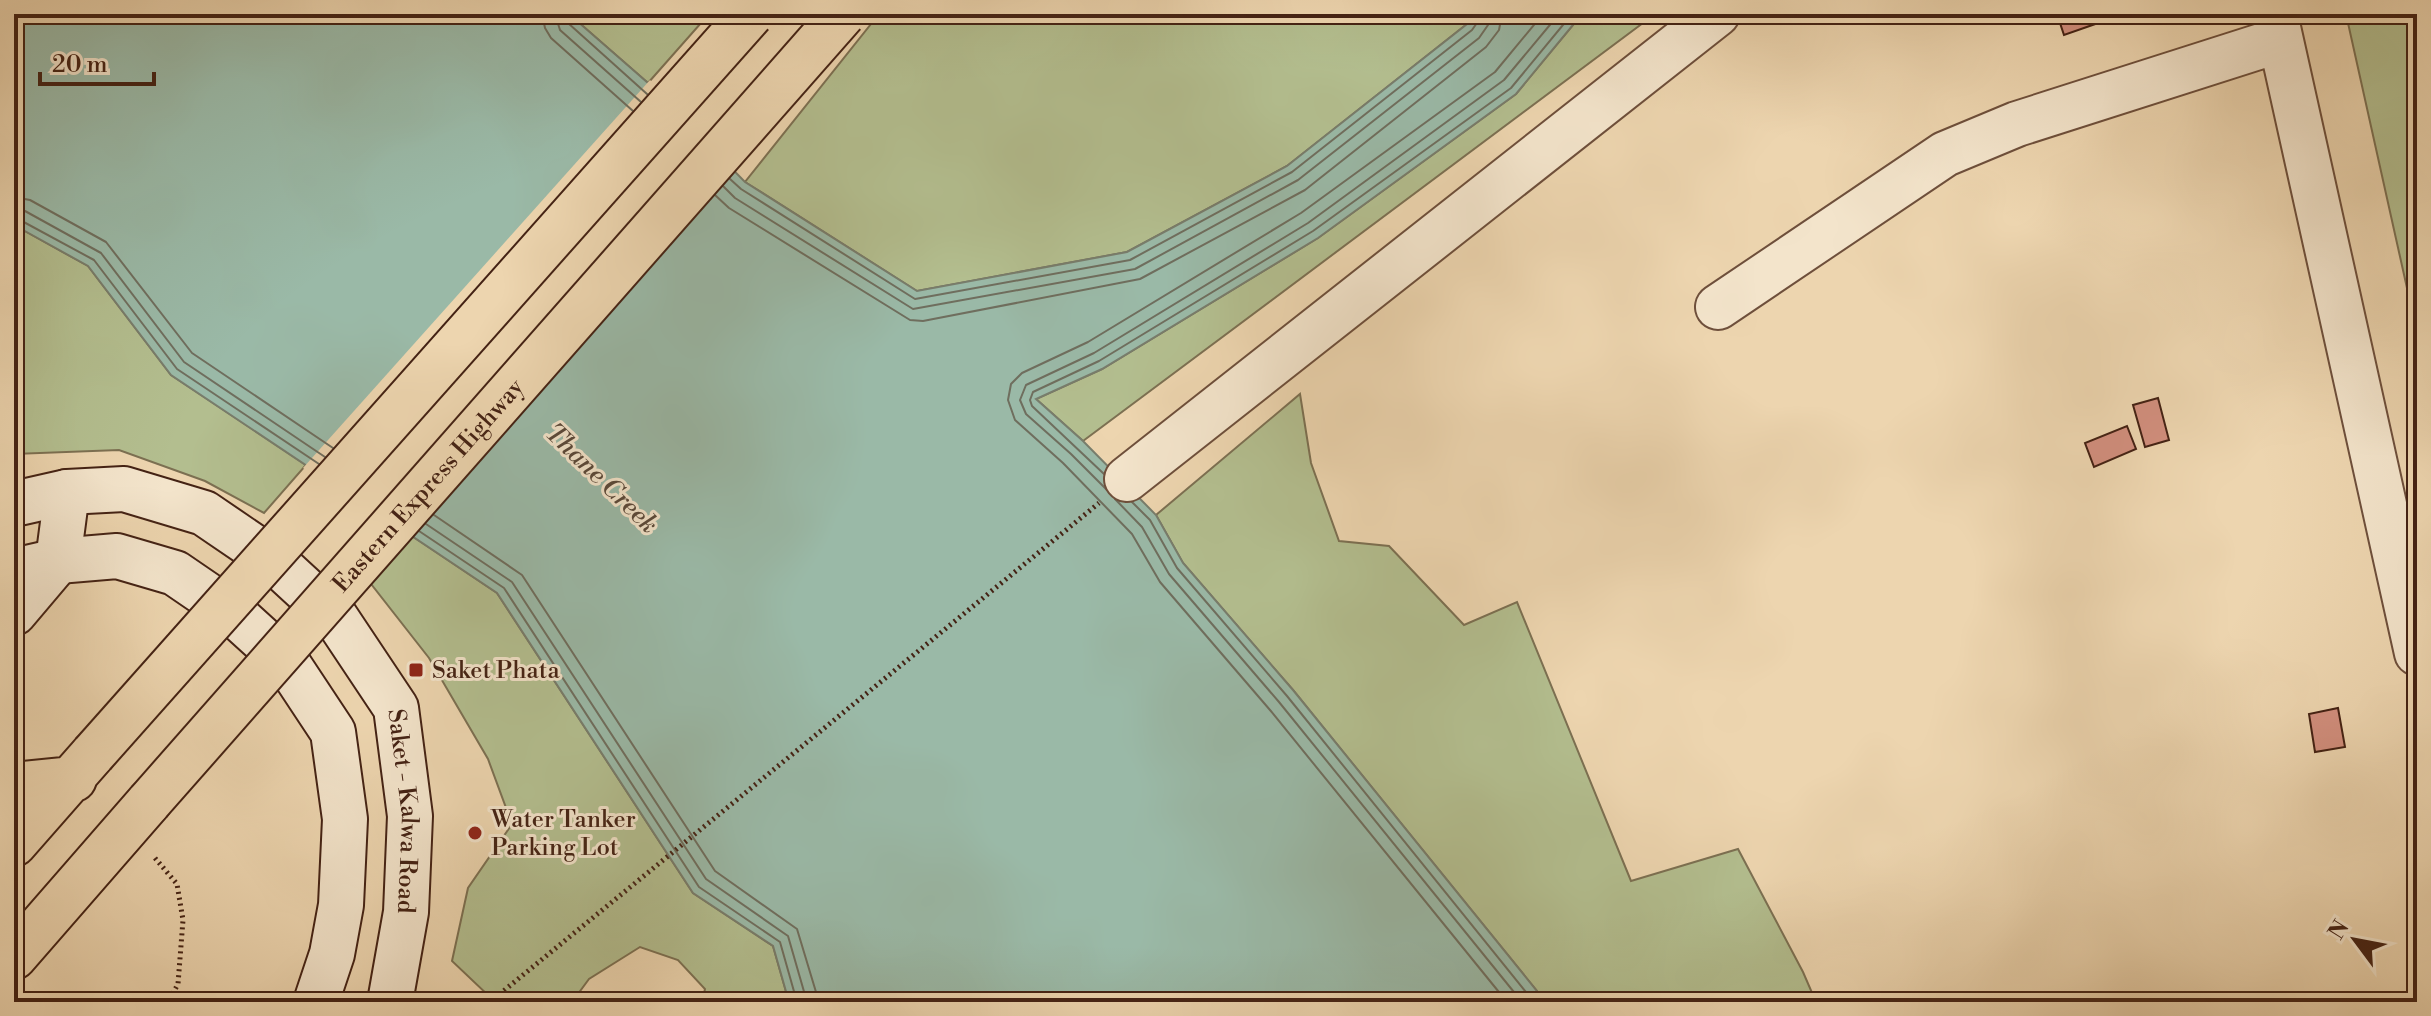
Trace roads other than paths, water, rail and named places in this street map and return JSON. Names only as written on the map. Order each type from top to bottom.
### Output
[{"type":"highway","points":[[14,844],[751,14]]},
{"type":"highway","name":"Eastern Express Highway","points":[[14,957],[843,14]]},
{"type":"highway","points":[[14,785],[83,766]]},
{"type":"street","points":[[1127,479],[1717,14]]},
{"type":"street","points":[[1718,307],[1945,154],[2278,27],[2417,653]]},
{"type":"street","name":"Saket - Kalwa Road","points":[[14,504],[67,492],[124,489],[204,513],[273,560],[336,618],[396,708],[410,816],[406,912],[390,1002]]},
{"type":"street","points":[[14,613],[58,561],[67,492]]},
{"type":"street","points":[[14,571],[58,561],[117,556],[175,573],[232,612],[286,661],[333,732],[345,819],[341,905],[332,954],[316,1002]]},
{"type":"water","name":"Thane Creek","points":[[14,14],[569,14],[648,83],[745,182],[917,291],[1127,252],[1287,166],[1467,24],[1474,14],[1582,14],[1516,94],[1318,238],[1102,369],[1036,399],[1083,441],[1156,515],[1183,563],[1293,690],[1543,1002],[789,1002],[773,946],[693,893],[497,593],[171,375],[88,266],[14,225]]},
{"type":"place","name":"Saket Phata","points":[[416,670]]},
{"type":"place","name":"Water Tanker Parking Lot","points":[[475,833]]}]
